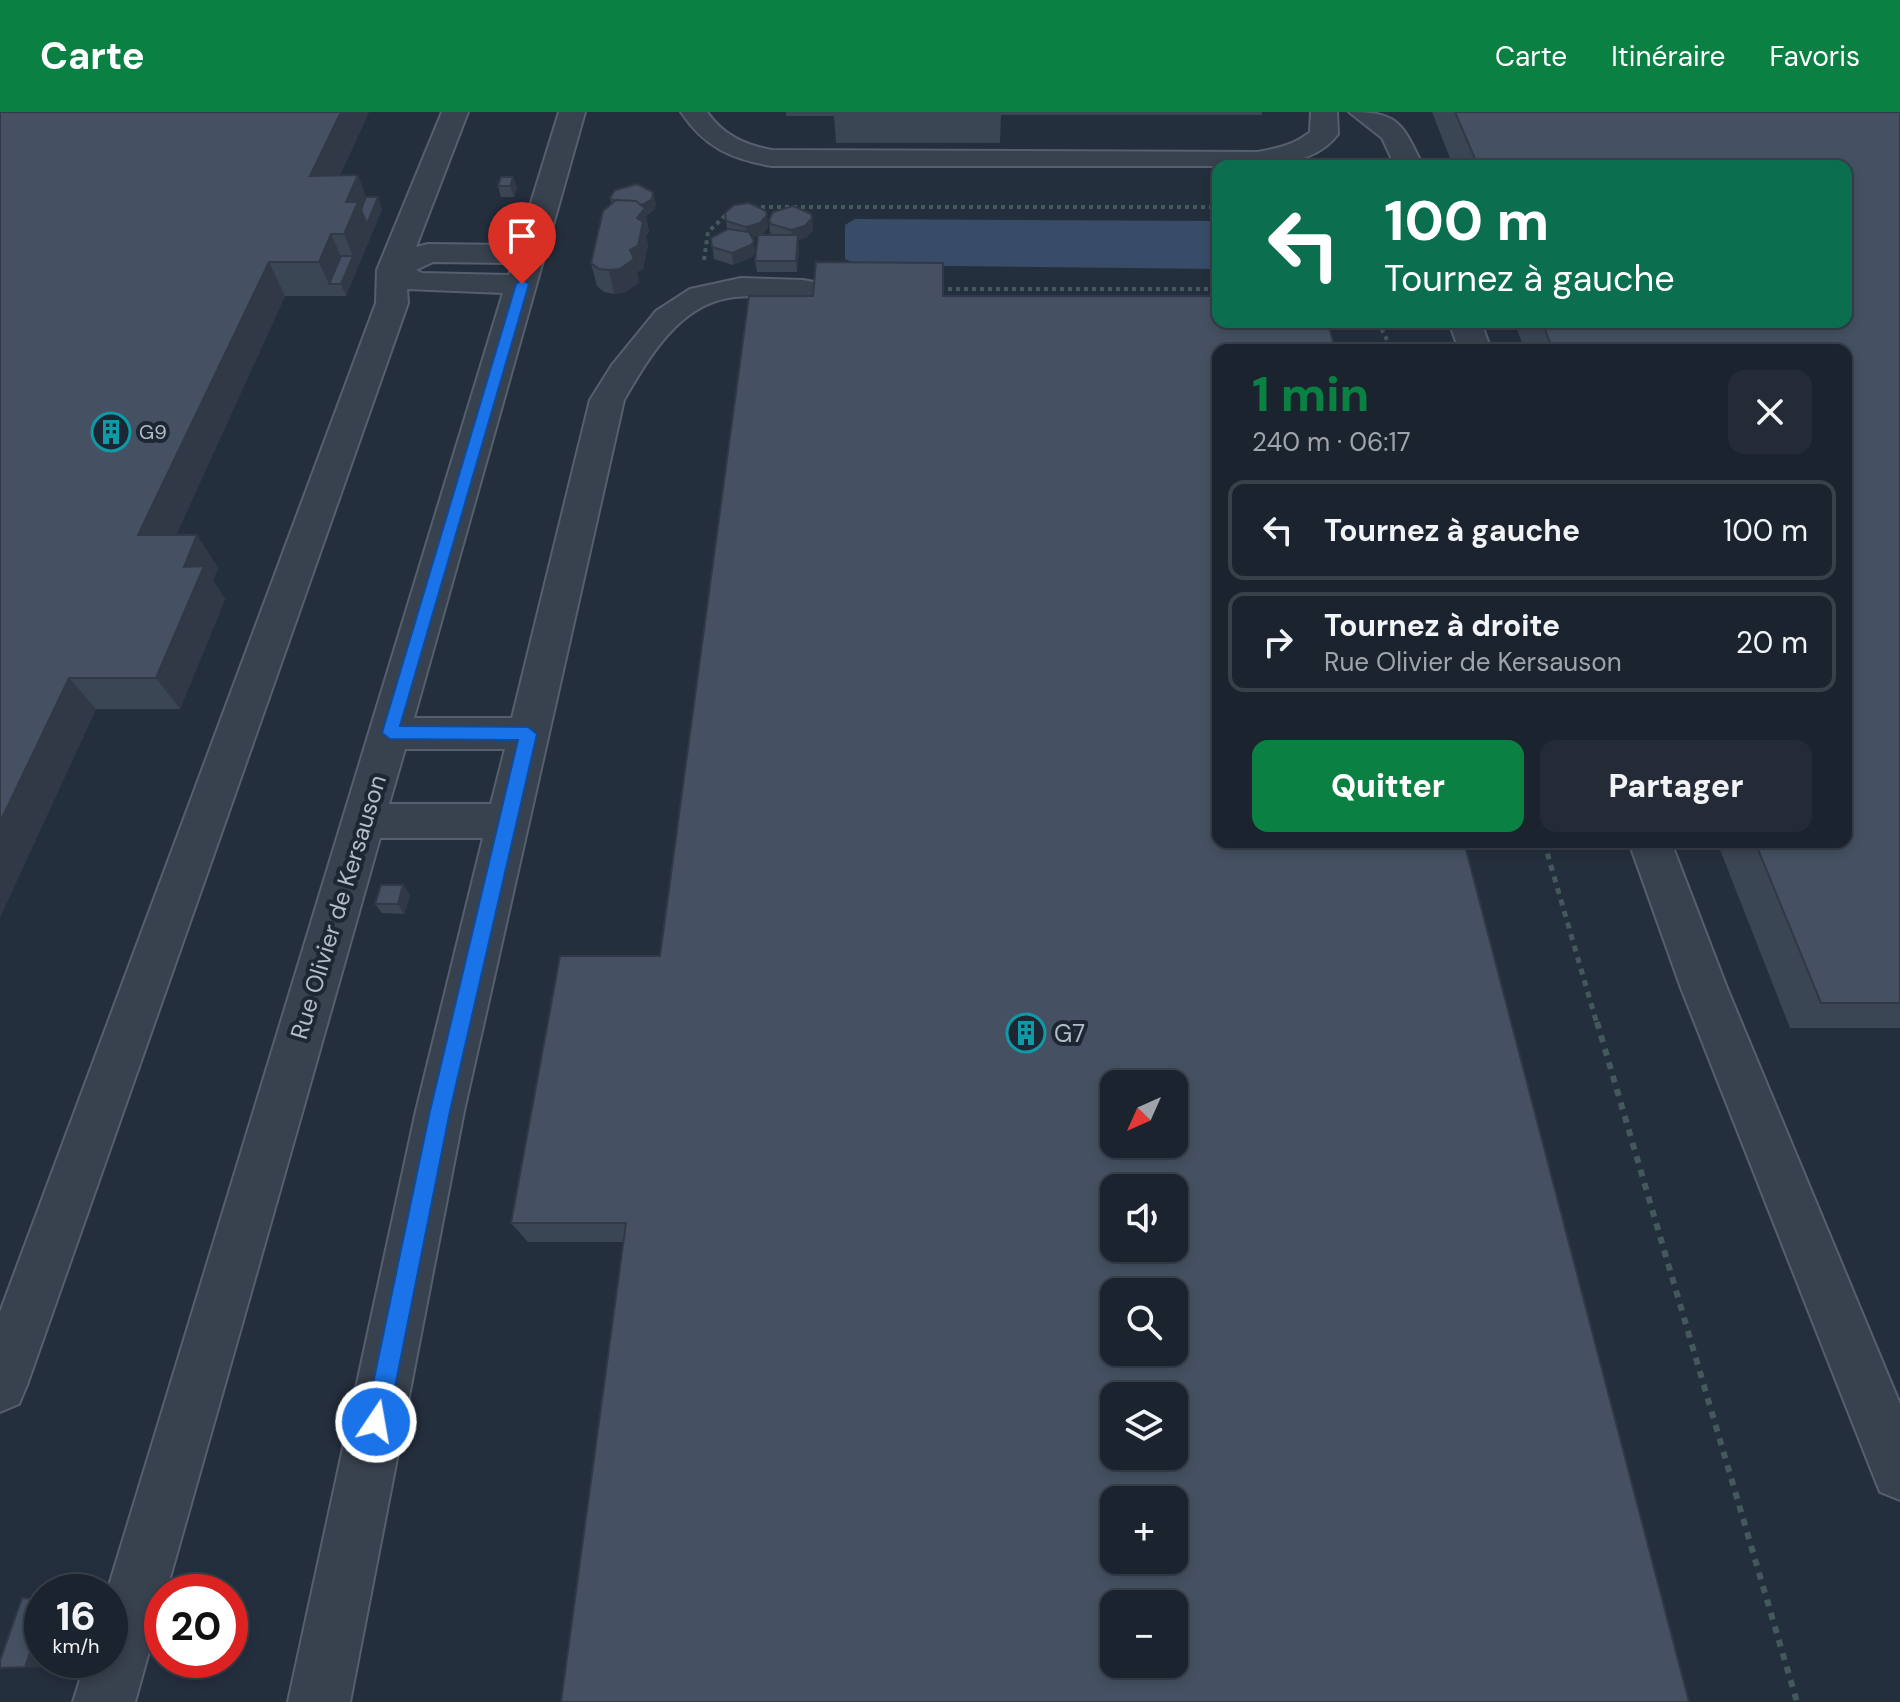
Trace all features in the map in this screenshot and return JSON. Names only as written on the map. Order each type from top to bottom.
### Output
[{"type":"street","points":[[0,1385],[392,303],[392,270],[455,112]]},
{"type":"street","name":"Rue Olivier de Kersauson","points":[[104,1702],[572,112]]},
{"type":"street","points":[[694,112],[704,129],[723,145],[747,154],[772,158],[1258,160],[1296,153],[1314,144],[1324,134],[1324,112]]},
{"type":"street","points":[[1362,112],[1389,123],[1406,160]]},
{"type":"street","points":[[392,270],[417,282],[527,269]]},
{"type":"street","points":[[319,1702],[440,1111],[607,400],[635,354],[664,319],[718,290],[746,287],[803,289]]},
{"type":"street","points":[[390,733],[528,734]]},
{"type":"street","points":[[364,821],[508,821]]},
{"type":"street","points":[[1652,848],[1704,988],[1900,1472]]},
{"type":"path","points":[[703,297],[704,235],[714,222],[729,213],[753,207],[1212,207]]},
{"type":"path","points":[[926,289],[1212,289]]},
{"type":"path","points":[[1546,848],[1797,1702]]},
{"type":"water","points":[[855,219],[1212,221],[1212,269],[858,265],[845,259],[845,225]]},
{"type":"building","name":"G9","points":[[0,112],[341,112],[310,176],[358,175],[346,202],[358,202],[344,234],[331,234],[319,262],[269,262],[138,535],[197,535],[184,567],[204,566],[156,678],[69,678],[0,822]]},
{"type":"building","points":[[1455,112],[1900,112],[1900,1003],[1821,1003],[1757,848],[1852,848],[1852,344],[1551,344],[1544,328],[1852,328],[1852,160],[1475,160]]},
{"type":"building","points":[[501,177],[513,177],[510,186],[498,186]]},
{"type":"building","points":[[637,184],[653,192],[652,199],[641,205],[636,201],[615,201],[610,198],[615,190]]},
{"type":"building","points":[[366,197],[378,197],[367,224],[361,210]]},
{"type":"building","points":[[616,200],[636,201],[645,208],[637,218],[643,222],[638,246],[630,250],[634,259],[620,269],[599,269],[591,263],[603,211]]},
{"type":"building","points":[[749,203],[766,211],[767,215],[760,223],[746,227],[726,221],[725,213],[734,205]]},
{"type":"building","points":[[793,206],[811,214],[812,218],[805,226],[791,230],[771,224],[769,220],[773,212]]},
{"type":"building","points":[[728,229],[749,232],[754,241],[732,253],[712,247],[711,238]]},
{"type":"building","points":[[758,235],[798,235],[796,261],[755,261]]},
{"type":"building","points":[[341,256],[353,256],[341,284],[329,284]]},
{"type":"building","name":"G7","points":[[816,262],[943,263],[943,296],[1212,296],[1212,328],[1330,328],[1334,344],[1212,344],[1212,848],[1466,848],[1689,1702],[561,1702],[626,1223],[511,1223],[560,956],[660,956],[749,296],[813,296]]},
{"type":"building","points":[[381,885],[403,885],[398,904],[375,904]]},
{"type":"building","points":[[24,1598],[24,1667],[0,1668]]},
{"type":"place","name":"G9","points":[[111,432]]},
{"type":"place","name":"G7","points":[[1026,1033]]},
{"type":"route","points":[[376,1422],[440,1111],[528,734],[390,733],[522,284]]}]
